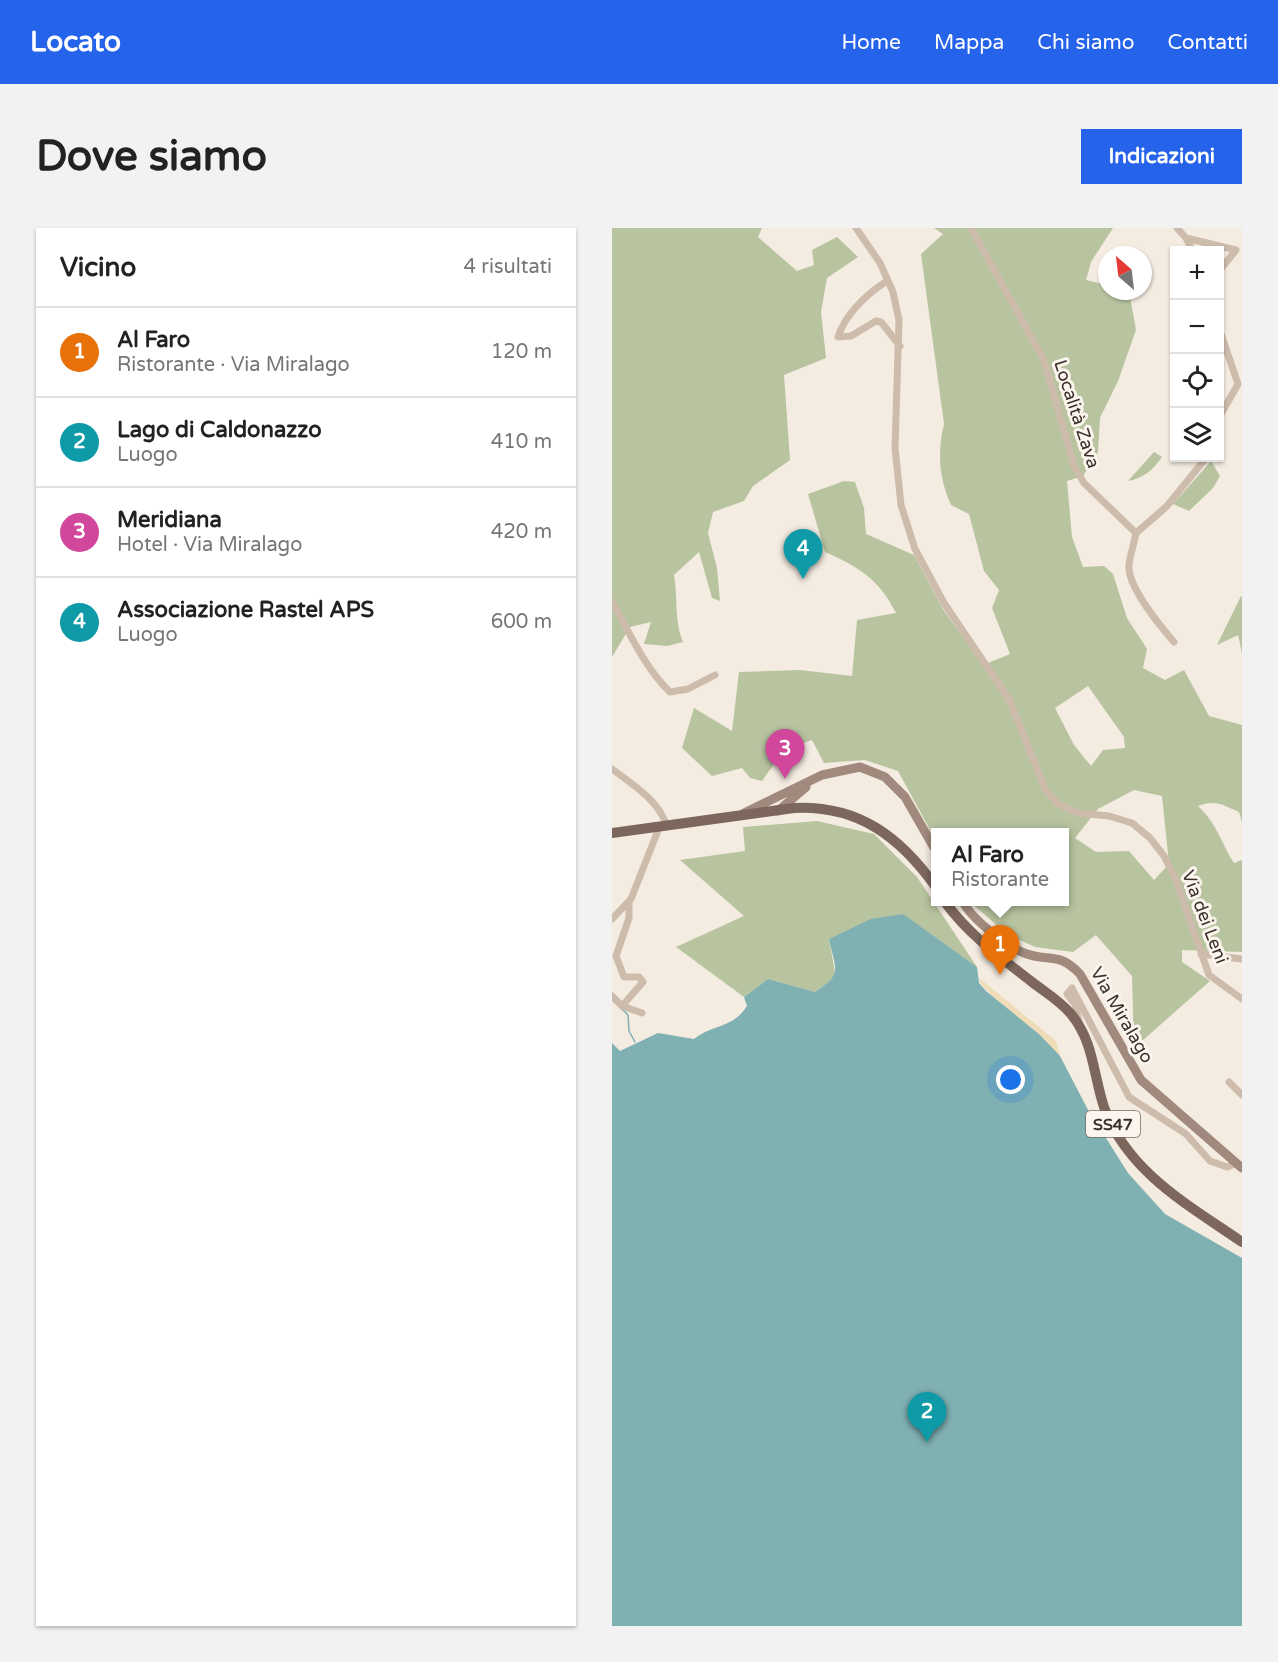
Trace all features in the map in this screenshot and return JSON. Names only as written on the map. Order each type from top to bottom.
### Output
[{"type":"main road","points":[[612,834],[777,811],[815,809],[847,815],[882,830],[918,862],[931,880]]},
{"type":"main road","name":"SS47","points":[[948,906],[979,942],[1059,1003],[1080,1027],[1094,1059],[1104,1107],[1120,1138],[1159,1184],[1242,1242]]},
{"type":"street","name":"Via dei Leni","points":[[856,228],[888,280],[899,320],[900,346],[895,448],[901,505],[915,549],[944,603],[1009,699],[1041,782],[1058,804],[1078,813],[1109,816],[1132,823],[1150,838],[1164,856],[1176,880],[1209,975],[1242,999]]},
{"type":"street","name":"Località Zava","points":[[971,228],[1044,360],[1074,466],[1084,483],[1136,533]]},
{"type":"street","points":[[1177,228],[1190,246]]},
{"type":"street","points":[[1186,238],[1219,246]]},
{"type":"street","points":[[1224,247],[1236,250],[1224,265]]},
{"type":"street","points":[[888,280],[867,296],[841,328],[838,337],[851,336],[876,321],[881,322],[900,346]]},
{"type":"street","points":[[1224,342],[1239,384],[1224,409]]},
{"type":"street","points":[[1174,642],[1143,600],[1129,567],[1136,533],[1167,507],[1203,462]]},
{"type":"street","points":[[612,602],[645,660],[670,692],[688,688],[715,675]]},
{"type":"street","points":[[737,817],[822,774],[860,767],[885,777],[905,797],[931,842]]},
{"type":"street","points":[[612,769],[640,790],[662,815],[663,827],[629,902],[612,919]]},
{"type":"street","points":[[777,796],[773,805],[777,811],[822,774]]},
{"type":"street","points":[[802,790],[804,800],[815,809]]},
{"type":"street","points":[[622,1006],[643,982],[639,977],[624,977],[616,956],[629,918],[629,902]]},
{"type":"street","name":"Via Miralago","points":[[967,906],[986,928],[1025,954],[1053,956],[1069,963],[1080,974],[1141,1080],[1239,1165]]},
{"type":"street","points":[[1201,954],[1242,959]]},
{"type":"street","points":[[1080,1027],[1075,1004],[1067,994],[1072,988],[1129,1097],[1186,1134],[1210,1161],[1227,1167],[1239,1165]]},
{"type":"street","points":[[614,998],[622,1006],[642,1013]]},
{"type":"street","points":[[1229,1082],[1242,1095]]},
{"type":"green space","points":[[612,228],[762,228],[758,237],[797,271],[814,265],[812,250],[837,237],[858,257],[827,278],[821,312],[826,358],[784,375],[790,460],[753,486],[744,501],[713,512],[708,533],[717,568],[720,601],[712,598],[699,552],[674,575],[677,617],[683,642],[667,646],[644,644],[651,622],[630,627],[612,657]]},
{"type":"green space","points":[[934,228],[1113,228],[1101,246],[1098,246],[1086,280],[1098,283],[1098,300],[1131,300],[1136,330],[1118,381],[1100,418],[1098,452],[1083,476],[1067,481],[1072,537],[1083,567],[1104,566],[1113,574],[1127,618],[1147,649],[1143,668],[1165,680],[1184,670],[1209,716],[1242,725],[1242,822],[1239,812],[1224,805],[1209,803],[1198,806],[1214,827],[1234,863],[1242,860],[1242,952],[1182,950],[1182,962],[1210,981],[1134,1048],[1132,976],[1096,935],[1073,952],[1035,947],[1007,934],[975,906],[1069,906],[1069,828],[931,828],[931,832],[898,771],[865,760],[824,763],[812,740],[784,750],[762,781],[750,778],[742,768],[712,776],[682,748],[694,708],[732,731],[739,672],[800,670],[852,676],[857,620],[896,613],[883,591],[867,575],[825,552],[808,494],[844,481],[855,482],[864,508],[866,534],[914,555],[943,609],[983,665],[1010,654],[992,608],[999,590],[984,571],[969,514],[951,505],[944,485],[940,445],[944,424],[921,254],[943,234]],"holes":[[[1088,686],[1124,737],[1125,748],[1103,750],[1091,766],[1074,745],[1055,708]],[[1134,790],[1162,796],[1169,864],[1154,880],[1129,851],[1096,852],[1075,838],[1098,809]]]},
{"type":"green space","points":[[1154,452],[1162,457],[1155,466],[1143,476],[1128,481]]},
{"type":"green space","points":[[1212,462],[1220,476],[1213,488],[1189,511],[1173,504]]},
{"type":"green space","points":[[1241,596],[1242,653],[1238,635],[1217,645]]},
{"type":"green space","points":[[817,821],[874,834],[917,877],[931,898],[931,906],[936,906],[977,967],[902,914],[829,939],[835,972],[832,982],[815,992],[768,979],[744,997],[676,947],[744,916],[680,860],[745,851],[743,827]]},
{"type":"sand","points":[[978,977],[1056,1041],[1060,1056],[1001,1004]]},
{"type":"water","points":[[903,914],[977,967],[979,983],[986,991],[1040,1035],[1060,1056],[1087,1108],[1128,1173],[1165,1214],[1242,1258],[1242,1626],[612,1626],[612,1043],[620,1051],[658,1033],[694,1039],[735,1019],[747,1006],[744,997],[768,979],[815,992],[834,975],[835,964],[829,939],[871,919]]},
{"type":"waterway","points":[[622,1009],[628,1015],[629,1031],[635,1042]]},
{"type":"place","name":"Associazione Rastel APS","points":[[803,579]]},
{"type":"place","name":"Meridiana","points":[[785,779]]},
{"type":"place","name":"Al Faro","points":[[1000,975]]},
{"type":"place","name":"Lago di Caldonazzo","points":[[927,1442]]}]
